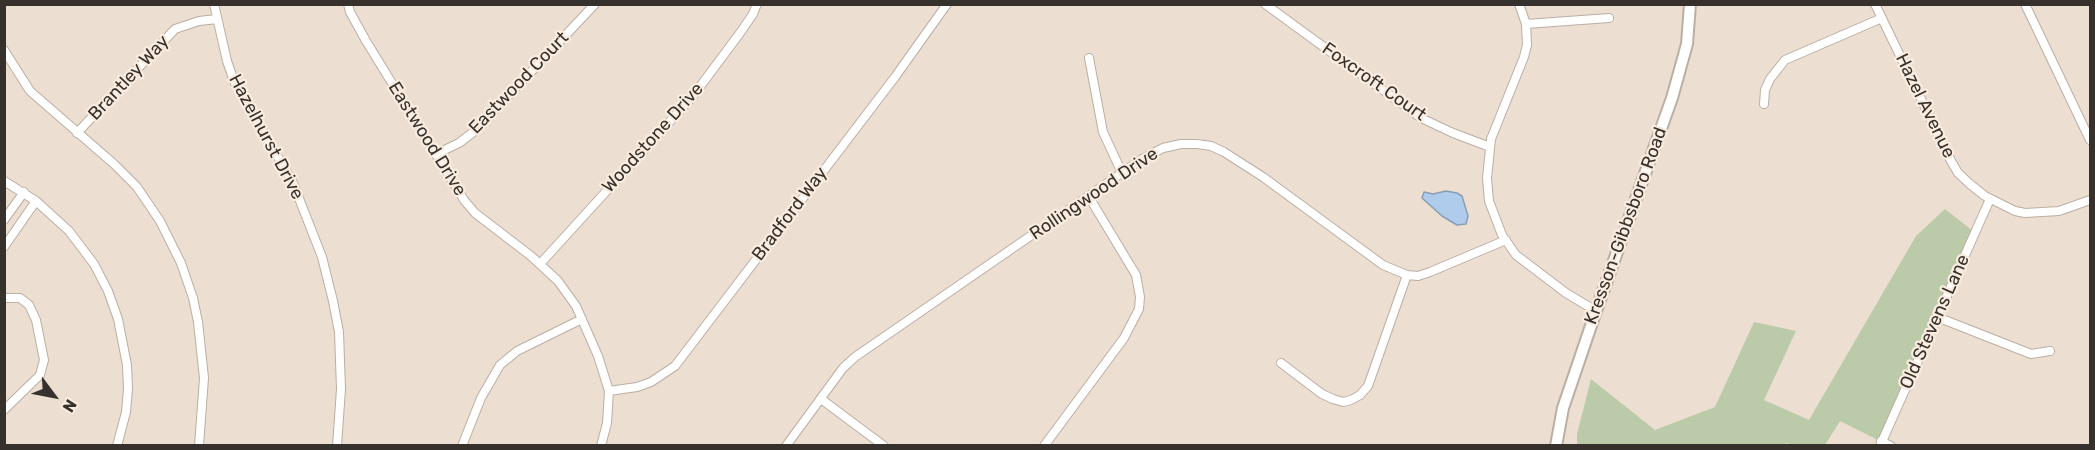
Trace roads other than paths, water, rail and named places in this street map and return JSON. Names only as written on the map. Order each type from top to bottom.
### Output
[{"type":"street","name":"Hazelhurst Drive","points":[[214,4],[227,62],[234,81],[293,183],[322,257],[339,332],[342,389],[337,446]]},
{"type":"street","name":"Eastwood Drive","points":[[348,4],[366,41],[457,190],[475,213],[558,281],[576,306],[598,356],[609,390],[607,423],[602,446]]},
{"type":"street","name":"Eastwood Court","points":[[436,154],[459,143],[476,130],[595,4]]},
{"type":"street","name":"Woodstone Drive","points":[[540,264],[693,96],[740,33],[757,4]]},
{"type":"street","name":"Bradford Way","points":[[609,390],[637,387],[651,382],[675,366],[947,4]]},
{"type":"street","name":"Foxcroft Court","points":[[1265,4],[1421,118],[1490,147]]},
{"type":"street","points":[[1519,4],[1526,24],[1527,45],[1490,147],[1487,178],[1490,201],[1506,240],[1516,255],[1540,274],[1596,311]]},
{"type":"street","name":"Kresson-Gibbsboro Road","points":[[1556,446],[1563,408],[1672,98],[1687,44],[1690,4]]},
{"type":"street","name":"Hazel Avenue","points":[[1875,4],[1950,159],[1958,173],[1971,186],[1990,199],[2015,211],[2025,213],[2059,211],[2091,200]]},
{"type":"street","points":[[2025,4],[2091,140]]},
{"type":"street","points":[[1526,24],[1609,18]]},
{"type":"street","points":[[1764,104],[1765,90],[1770,79],[1785,60],[1882,18]]},
{"type":"street","name":"Brantley Way","points":[[77,133],[175,29],[186,24],[217,19]]},
{"type":"street","points":[[4,50],[30,91],[114,164],[137,188],[160,221],[181,263],[193,298],[198,322],[204,378],[199,446]]},
{"type":"street","points":[[1089,58],[1103,132],[1122,173]]},
{"type":"street","name":"Rollingwood Drive","points":[[786,446],[843,368],[855,357],[1142,159],[1163,148],[1181,144],[1211,146],[1224,152],[1263,177],[1383,265],[1407,274]]},
{"type":"street","points":[[4,181],[36,201],[69,231],[101,278],[116,312],[123,341],[128,389],[126,412],[117,446]]},
{"type":"street","points":[[4,220],[24,192]]},
{"type":"street","points":[[1044,446],[1124,338],[1139,309],[1140,297],[1136,275],[1089,197]]},
{"type":"street","name":"Old Stevens Lane","points":[[1880,443],[1990,199]]},
{"type":"street","points":[[4,247],[36,201]]},
{"type":"street","points":[[1281,363],[1323,394],[1343,402],[1352,400],[1368,386],[1407,274],[1418,276],[1430,272],[1506,240]]},
{"type":"street","points":[[4,298],[20,298],[29,305],[36,320],[44,360],[40,375],[4,410]]},
{"type":"street","points":[[1936,317],[2031,354],[2050,351]]},
{"type":"street","points":[[462,446],[482,398],[500,364],[517,351],[582,319]]},
{"type":"street","points":[[820,399],[884,446]]},
{"type":"street","points":[[1880,443],[1891,446]]},
{"type":"water","points":[[1446,191],[1462,196],[1468,216],[1466,224],[1457,225],[1442,216],[1422,198],[1424,192],[1433,194]]}]
